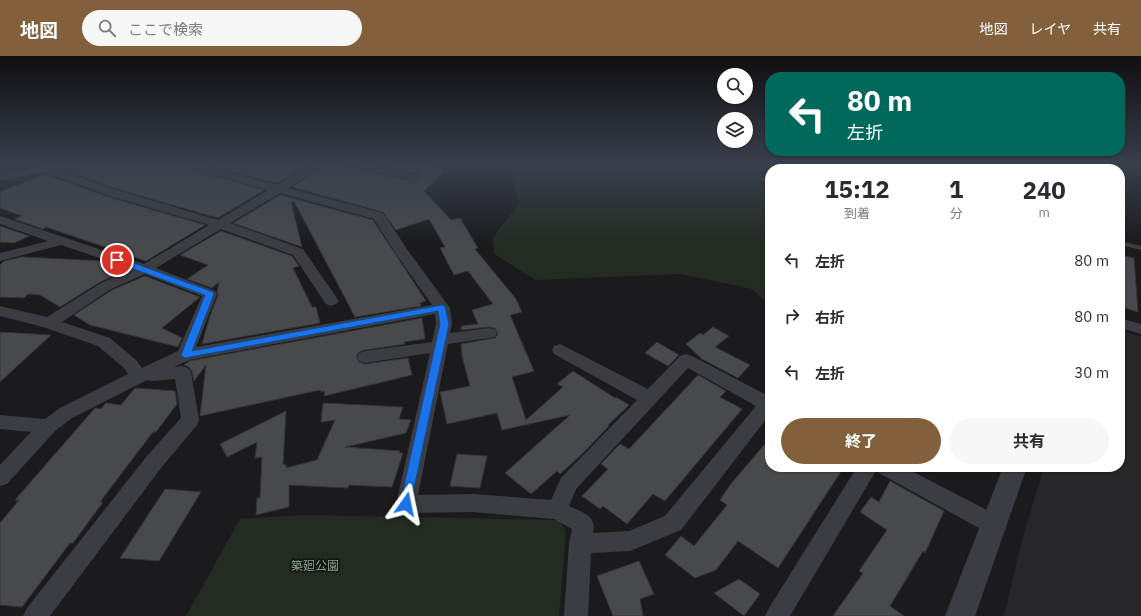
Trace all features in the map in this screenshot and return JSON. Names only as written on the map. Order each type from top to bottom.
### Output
[{"type":"street","points":[[108,191],[219,224],[298,252],[331,301]]},
{"type":"street","points":[[49,323],[106,286],[145,269],[273,191]]},
{"type":"street","points":[[289,191],[379,216],[403,254],[442,308],[444,324],[441,342],[406,504],[473,503],[557,510],[584,525],[580,544],[576,616]]},
{"type":"street","points":[[0,220],[145,269],[210,294],[185,355]]},
{"type":"street","points":[[0,257],[62,241]]},
{"type":"street","points":[[0,478],[48,426],[66,413],[139,376],[185,355],[442,308]]},
{"type":"street","points":[[0,311],[49,323],[104,342],[130,364],[139,376]]},
{"type":"street","points":[[1125,325],[1141,330]]},
{"type":"street","points":[[365,357],[488,333]]},
{"type":"street","points":[[560,350],[649,398]]},
{"type":"street","points":[[557,510],[568,484],[686,360],[765,402]]},
{"type":"street","points":[[34,616],[154,462],[190,420],[182,372],[139,376]]},
{"type":"street","points":[[580,544],[630,541],[673,523],[765,409]]},
{"type":"street","points":[[0,422],[48,426]]},
{"type":"street","points":[[777,616],[865,472]]},
{"type":"street","points":[[895,472],[994,525]]},
{"type":"street","points":[[960,616],[1013,472]]},
{"type":"lane","points":[[1125,243],[1141,248]]},
{"type":"shaded area","points":[[1125,332],[1141,337],[1141,616],[1004,616],[1023,537],[1042,472],[1125,472]]},
{"type":"green space","points":[[516,191],[765,191],[765,301],[752,289],[680,274],[536,280],[494,254],[493,237],[519,204]]},
{"type":"green space","name":"築廻公園","points":[[302,515],[559,520],[566,531],[559,616],[186,616],[240,519]]},
{"type":"building","points":[[92,191],[205,225],[146,261],[46,227],[43,229],[14,219],[22,216],[0,208],[0,192]]},
{"type":"building","points":[[124,191],[262,191],[218,218]]},
{"type":"building","points":[[307,191],[424,191],[451,220],[460,218],[478,248],[475,249],[516,299],[522,312],[510,315],[534,371],[512,377],[526,420],[563,387],[557,384],[573,371],[615,398],[616,397],[629,405],[608,425],[609,426],[583,453],[560,474],[557,471],[531,494],[505,473],[570,415],[502,430],[497,413],[447,424],[440,392],[470,386],[462,356],[461,344],[495,338],[498,334],[495,328],[489,327],[461,330],[461,326],[478,324],[472,310],[493,304],[468,271],[454,275],[440,248],[445,247],[429,219],[396,230],[383,212]]},
{"type":"building","points":[[280,195],[373,220],[426,301],[420,303],[421,306],[355,317],[294,201],[291,202],[302,247],[233,223]]},
{"type":"building","points":[[0,226],[29,236],[14,243],[0,242]]},
{"type":"building","points":[[221,231],[292,256],[299,266],[293,268],[312,307],[316,307],[320,323],[202,344],[218,295],[217,291],[219,282],[212,288],[187,279],[208,265],[180,255]]},
{"type":"building","points":[[1125,256],[1134,258],[1138,312],[1125,308]]},
{"type":"building","points":[[22,257],[105,261],[128,269],[100,282],[60,307],[40,295],[28,294],[24,298],[0,297],[0,265],[4,261]]},
{"type":"building","points":[[145,276],[200,297],[162,328],[182,338],[178,347],[90,325],[74,315],[112,290]]},
{"type":"building","points":[[422,318],[425,339],[404,342],[405,344],[365,350],[359,352],[356,356],[359,362],[365,364],[408,358],[412,375],[324,396],[325,391],[321,392],[320,390],[200,416],[206,365],[194,381],[192,371],[189,367],[184,365],[189,361]]},
{"type":"building","points":[[713,327],[729,336],[715,347],[750,365],[738,378],[702,359],[686,344],[700,333],[703,335]]},
{"type":"building","points":[[0,332],[51,335],[0,382]]},
{"type":"building","points":[[657,342],[679,355],[668,366],[645,353]]},
{"type":"building","points":[[698,375],[726,391],[720,397],[742,409],[665,501],[653,494],[627,524],[603,506],[600,509],[582,496],[608,469],[601,464],[620,444],[629,449]]},
{"type":"building","points":[[135,388],[175,391],[177,404],[156,432],[153,432],[100,502],[103,502],[73,543],[70,543],[22,607],[0,605],[0,523],[19,500],[15,500],[95,408],[101,409],[106,403],[121,405]]},
{"type":"building","points":[[323,403],[403,407],[399,419],[411,420],[406,433],[345,447],[400,451],[399,453],[403,453],[392,487],[349,485],[348,488],[289,485],[289,507],[256,515],[257,498],[260,498],[262,457],[255,458],[257,442],[227,457],[220,444],[286,411],[283,465],[286,464],[286,468],[317,460],[335,420],[321,422]]},
{"type":"building","points":[[765,444],[765,472],[841,472],[778,568],[738,541],[716,570],[695,578],[665,555],[681,536],[694,546],[727,505],[720,500],[730,485]]},
{"type":"building","points":[[457,454],[487,456],[480,488],[450,486]]},
{"type":"building","points":[[890,481],[944,511],[925,553],[923,551],[890,606],[904,616],[833,616],[863,573],[859,571],[887,530],[860,512],[871,497],[879,502]]},
{"type":"building","points":[[165,489],[201,492],[159,561],[120,558]]},
{"type":"building","points":[[639,561],[654,594],[640,599],[643,616],[613,616],[597,576]]},
{"type":"building","points":[[739,579],[760,594],[744,616],[714,593]]},
{"type":"route","points":[[117,260],[210,294],[185,355],[442,308],[444,324],[406,504]]}]
